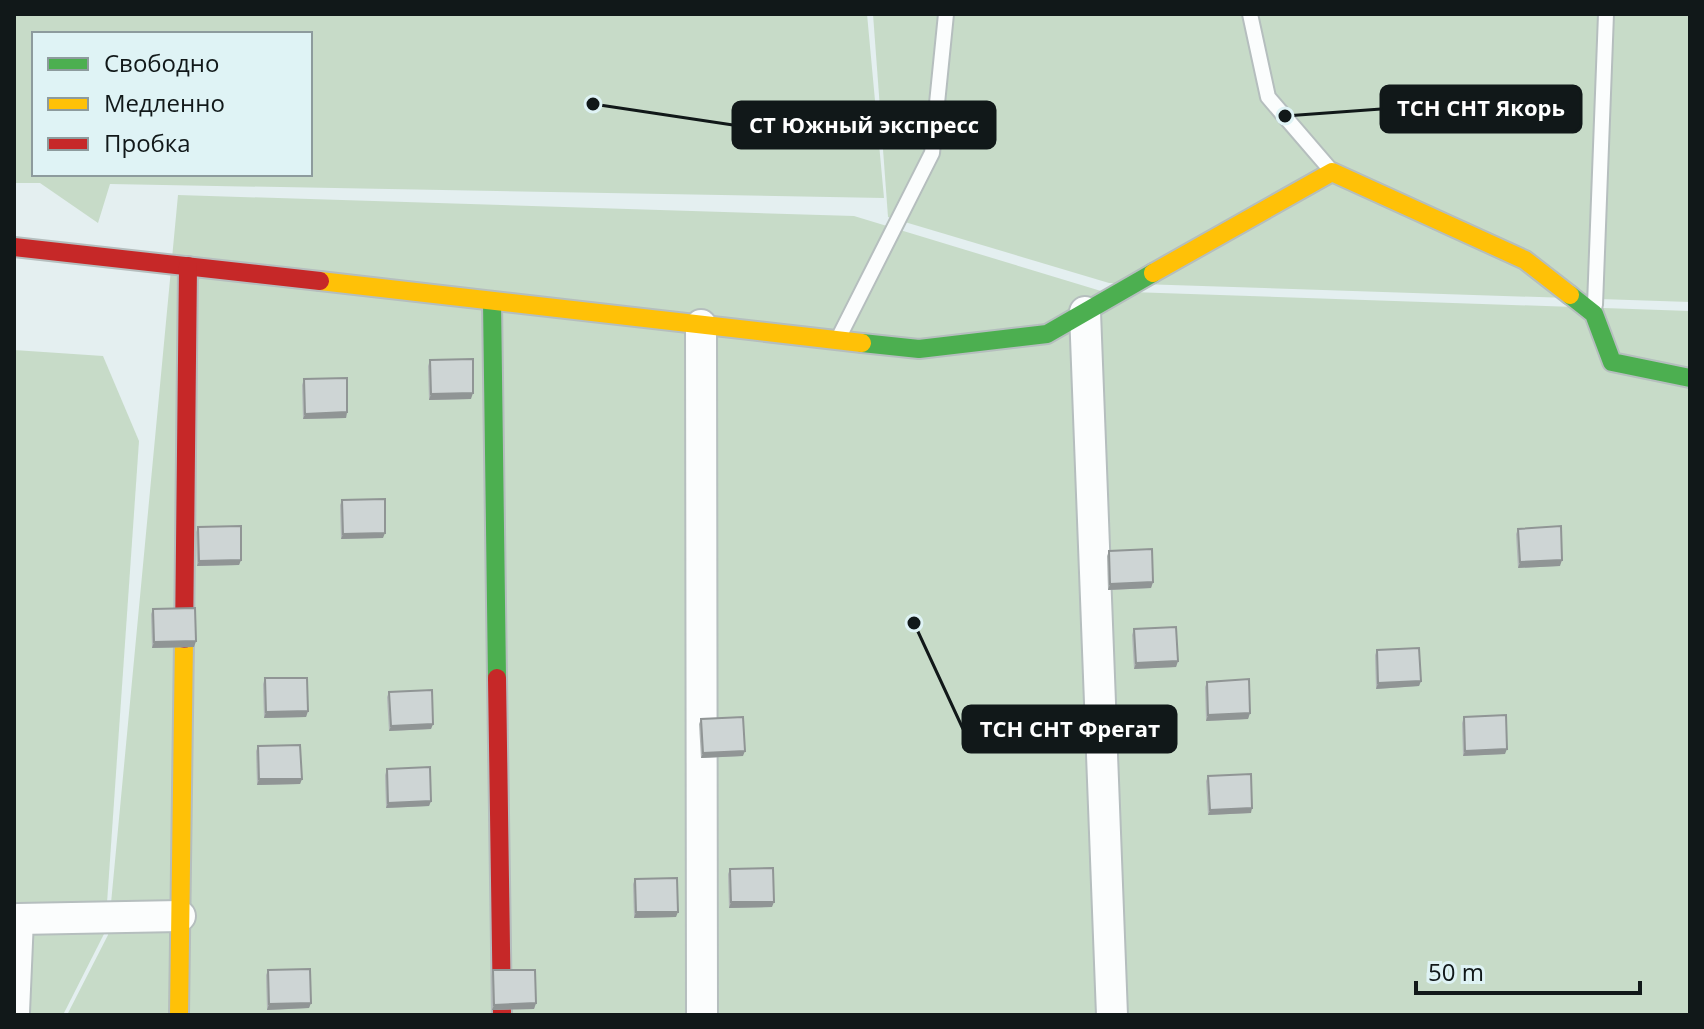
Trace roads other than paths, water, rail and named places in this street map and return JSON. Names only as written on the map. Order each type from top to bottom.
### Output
[{"type":"street","points":[[14,247],[919,349],[1047,334],[1332,172],[1525,260],[1594,314],[1612,362],[1690,378]]},
{"type":"street","points":[[179,1015],[188,266]]},
{"type":"street","points":[[492,301],[502,1015]]},
{"type":"street","points":[[1085,312],[1112,1015]]},
{"type":"street","points":[[701,325],[702,1015]]},
{"type":"street","points":[[14,1012],[18,919],[180,916]]},
{"type":"lane","points":[[838,340],[932,153],[946,14]]},
{"type":"lane","points":[[1250,14],[1268,97],[1332,172]]},
{"type":"lane","points":[[1594,314],[1606,14]]},
{"type":"place","name":"СТ Южный экспресс","points":[[593,104]]},
{"type":"place","name":"ТСН СНТ Якорь","points":[[1285,116]]},
{"type":"place","name":"ТСН СНТ Фрегат","points":[[914,623]]}]
